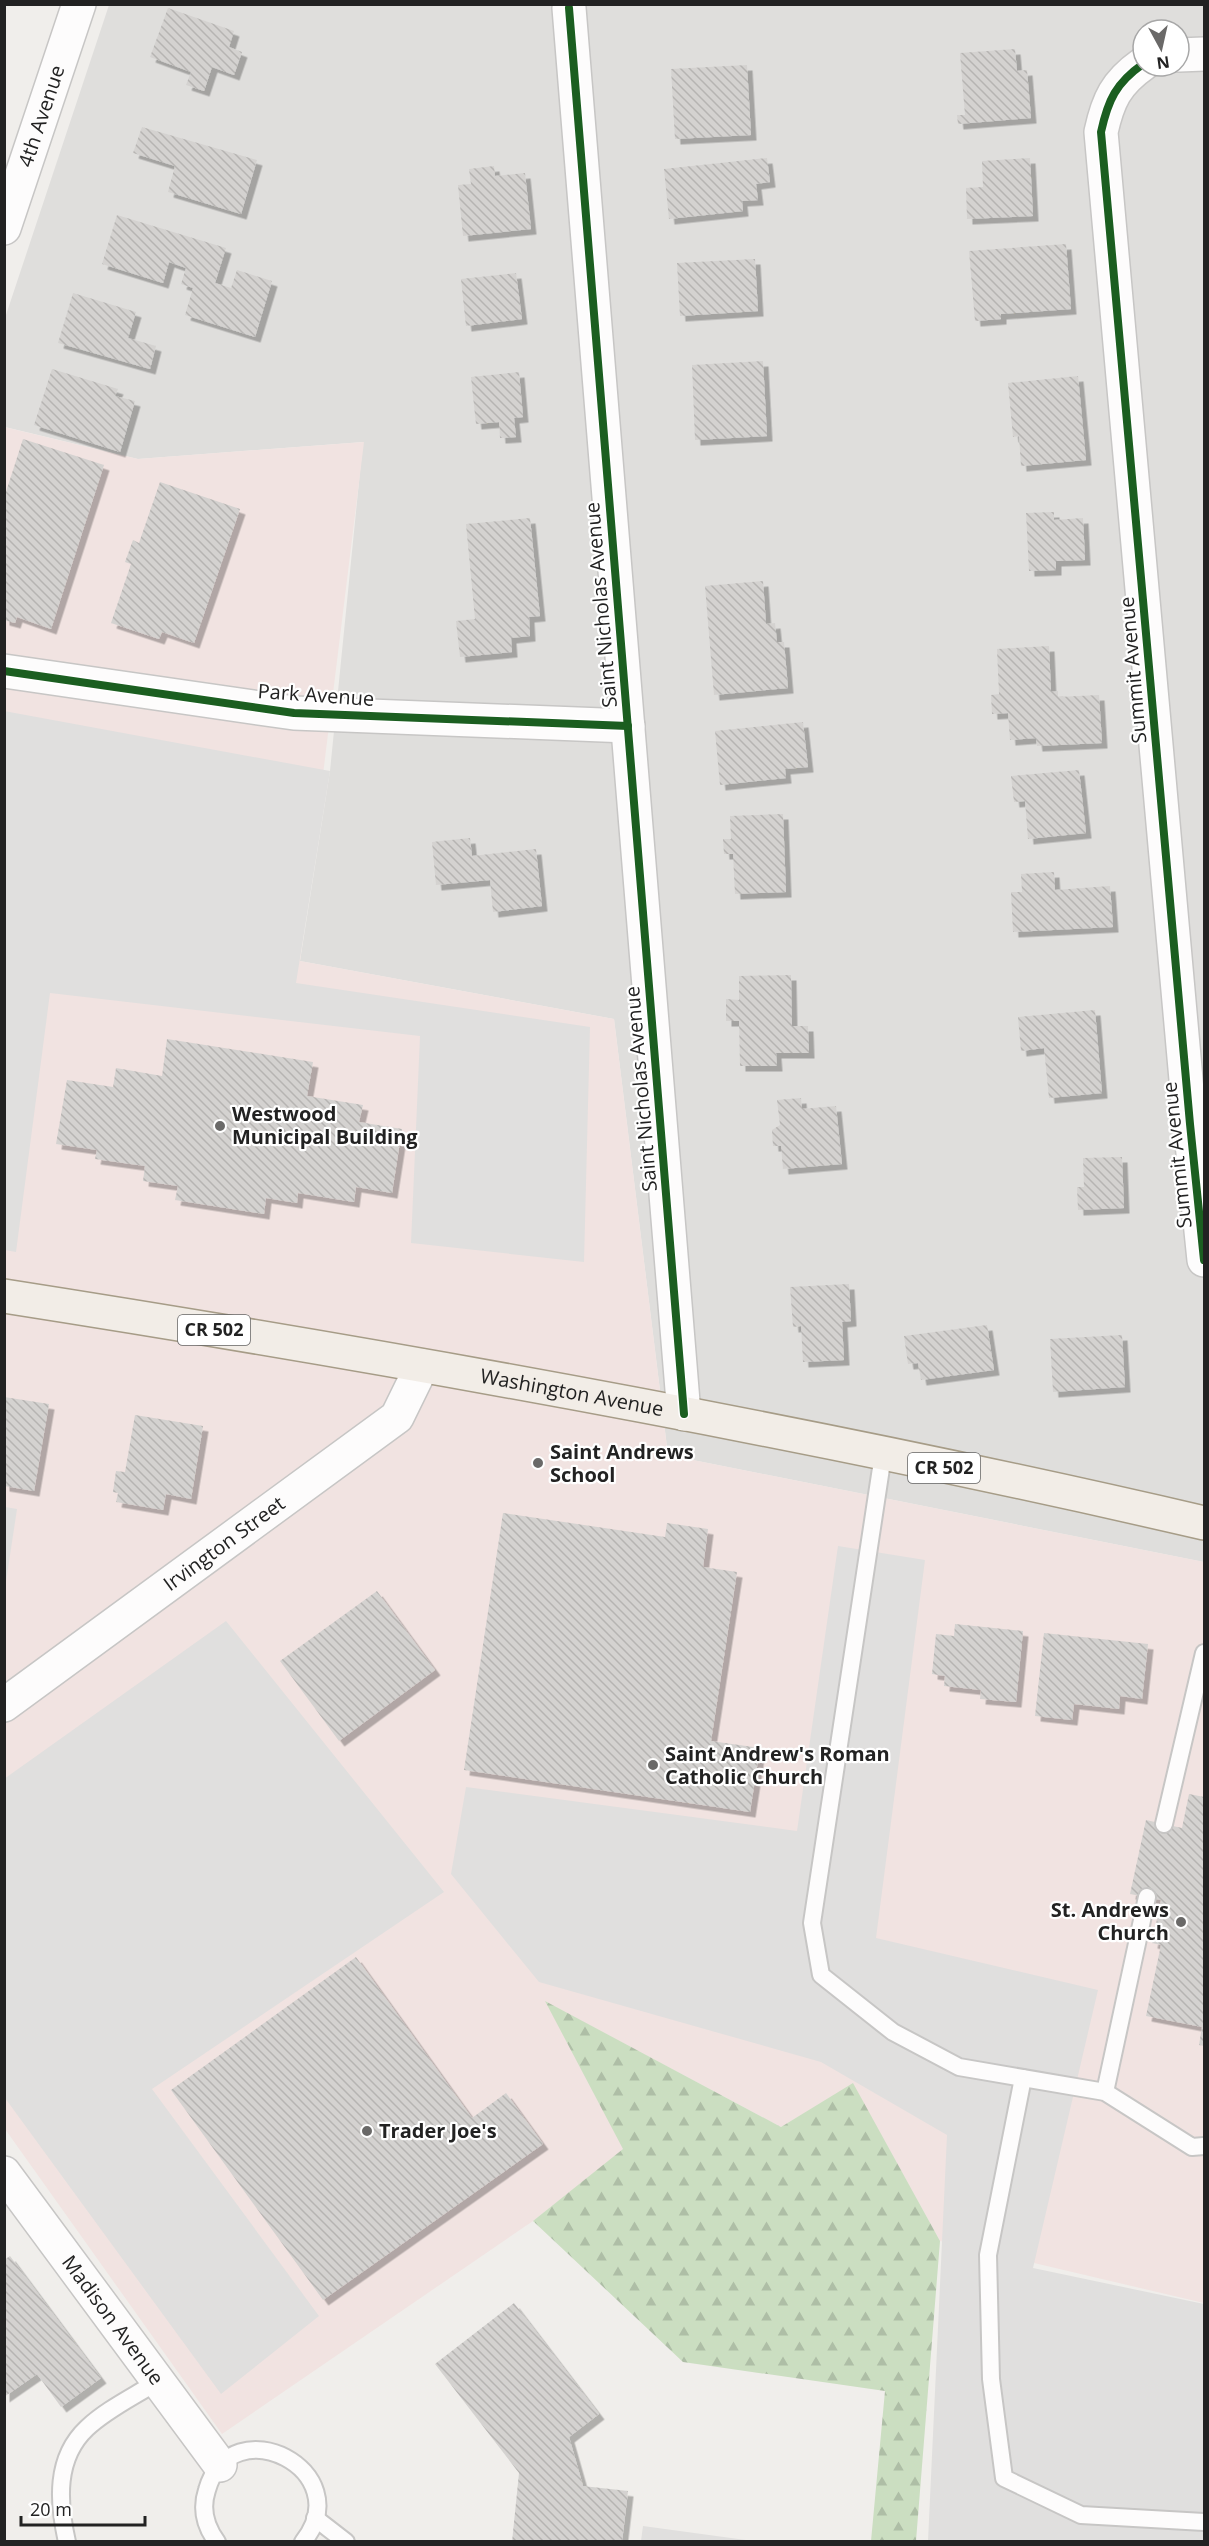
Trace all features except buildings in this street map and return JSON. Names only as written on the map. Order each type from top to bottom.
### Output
[{"type":"main road","name":"Washington Avenue","points":[[4,1296],[294,1343],[684,1414],[1204,1523]]},
{"type":"street","name":"4th Avenue","points":[[4,228],[79,4]]},
{"type":"street","name":"Saint Nicholas Avenue","points":[[569,8],[684,1414]]},
{"type":"street","name":"Summit Avenue","points":[[1131,74],[1107,104],[1101,132],[1204,1260]]},
{"type":"street","name":"Park Avenue","points":[[4,671],[294,713],[628,726]]},
{"type":"street","name":"Irvington Street","points":[[4,1705],[398,1417],[422,1366]]},
{"type":"street","name":"Madison Avenue","points":[[4,2174],[220,2465]]},
{"type":"lane","points":[[883,1455],[812,1923],[821,1975],[893,2032],[959,2067],[1105,2092],[1192,2147],[1204,2146]]},
{"type":"lane","points":[[1164,1824],[1204,1653]]},
{"type":"lane","points":[[1105,2092],[1147,1898]]},
{"type":"lane","points":[[1023,2078],[988,2255],[991,2379],[1004,2478],[1081,2515],[1204,2522]]},
{"type":"lane","points":[[67,2541],[59,2506],[66,2458],[87,2428],[158,2381]]},
{"type":"lane","points":[[203,2541],[204,2498],[209,2480],[220,2465],[235,2455],[253,2450],[271,2451],[288,2457],[302,2468],[312,2482],[316,2500],[315,2518],[303,2541]]},
{"type":"lane","points":[[205,2517],[217,2541]]},
{"type":"lane","points":[[315,2518],[346,2541]]},
{"type":"shaded area","points":[[109,5],[1204,5],[1204,1562],[668,1455],[614,1019],[300,961],[330,771],[363,442],[138,459],[5,427],[5,318]]},
{"type":"shaded area","points":[[4,427],[138,459],[364,442],[300,961],[614,1019],[668,1455],[1204,1562],[1204,2303],[940,2241],[853,2084],[781,2127],[546,2002],[624,2150],[533,2221],[222,2434],[5,2129]]},
{"type":"shaded area","points":[[4,711],[330,771],[296,983],[590,1027],[584,1262],[411,1243],[420,1036],[50,993],[16,1252],[5,1250]]},
{"type":"shaded area","points":[[4,1507],[17,1509],[5,1588]]},
{"type":"shaded area","points":[[838,1546],[925,1560],[876,1938],[1098,1990],[1033,2268],[1204,2304],[1204,2541],[928,2541],[947,2135],[821,2062],[539,1982],[451,1874],[466,1787],[797,1831]]},
{"type":"shaded area","points":[[226,1621],[444,1892],[152,2089],[319,2316],[221,2394],[5,2098],[4,1779]]},
{"type":"shaded area","points":[[643,2526],[753,2541],[641,2541]]},
{"type":"green space","points":[[545,2001],[781,2127],[853,2083],[940,2241],[916,2541],[871,2541],[885,2391],[683,2362],[533,2221],[623,2149]]},
{"type":"cycle path","points":[[569,8],[684,1414]]},
{"type":"cycle path","points":[[1131,74],[1114,93],[1101,132],[1204,1260]]},
{"type":"cycle path","points":[[4,671],[294,713],[628,726]]},
{"type":"place","name":"Westwood Municipal Building","points":[[220,1126]]},
{"type":"place","name":"Saint Andrews School","points":[[538,1463]]},
{"type":"place","name":"Saint Andrew's Roman Catholic Church","points":[[653,1765]]},
{"type":"place","name":"St. Andrews Church","points":[[1181,1922]]},
{"type":"place","name":"Trader Joe's","points":[[367,2131]]}]
